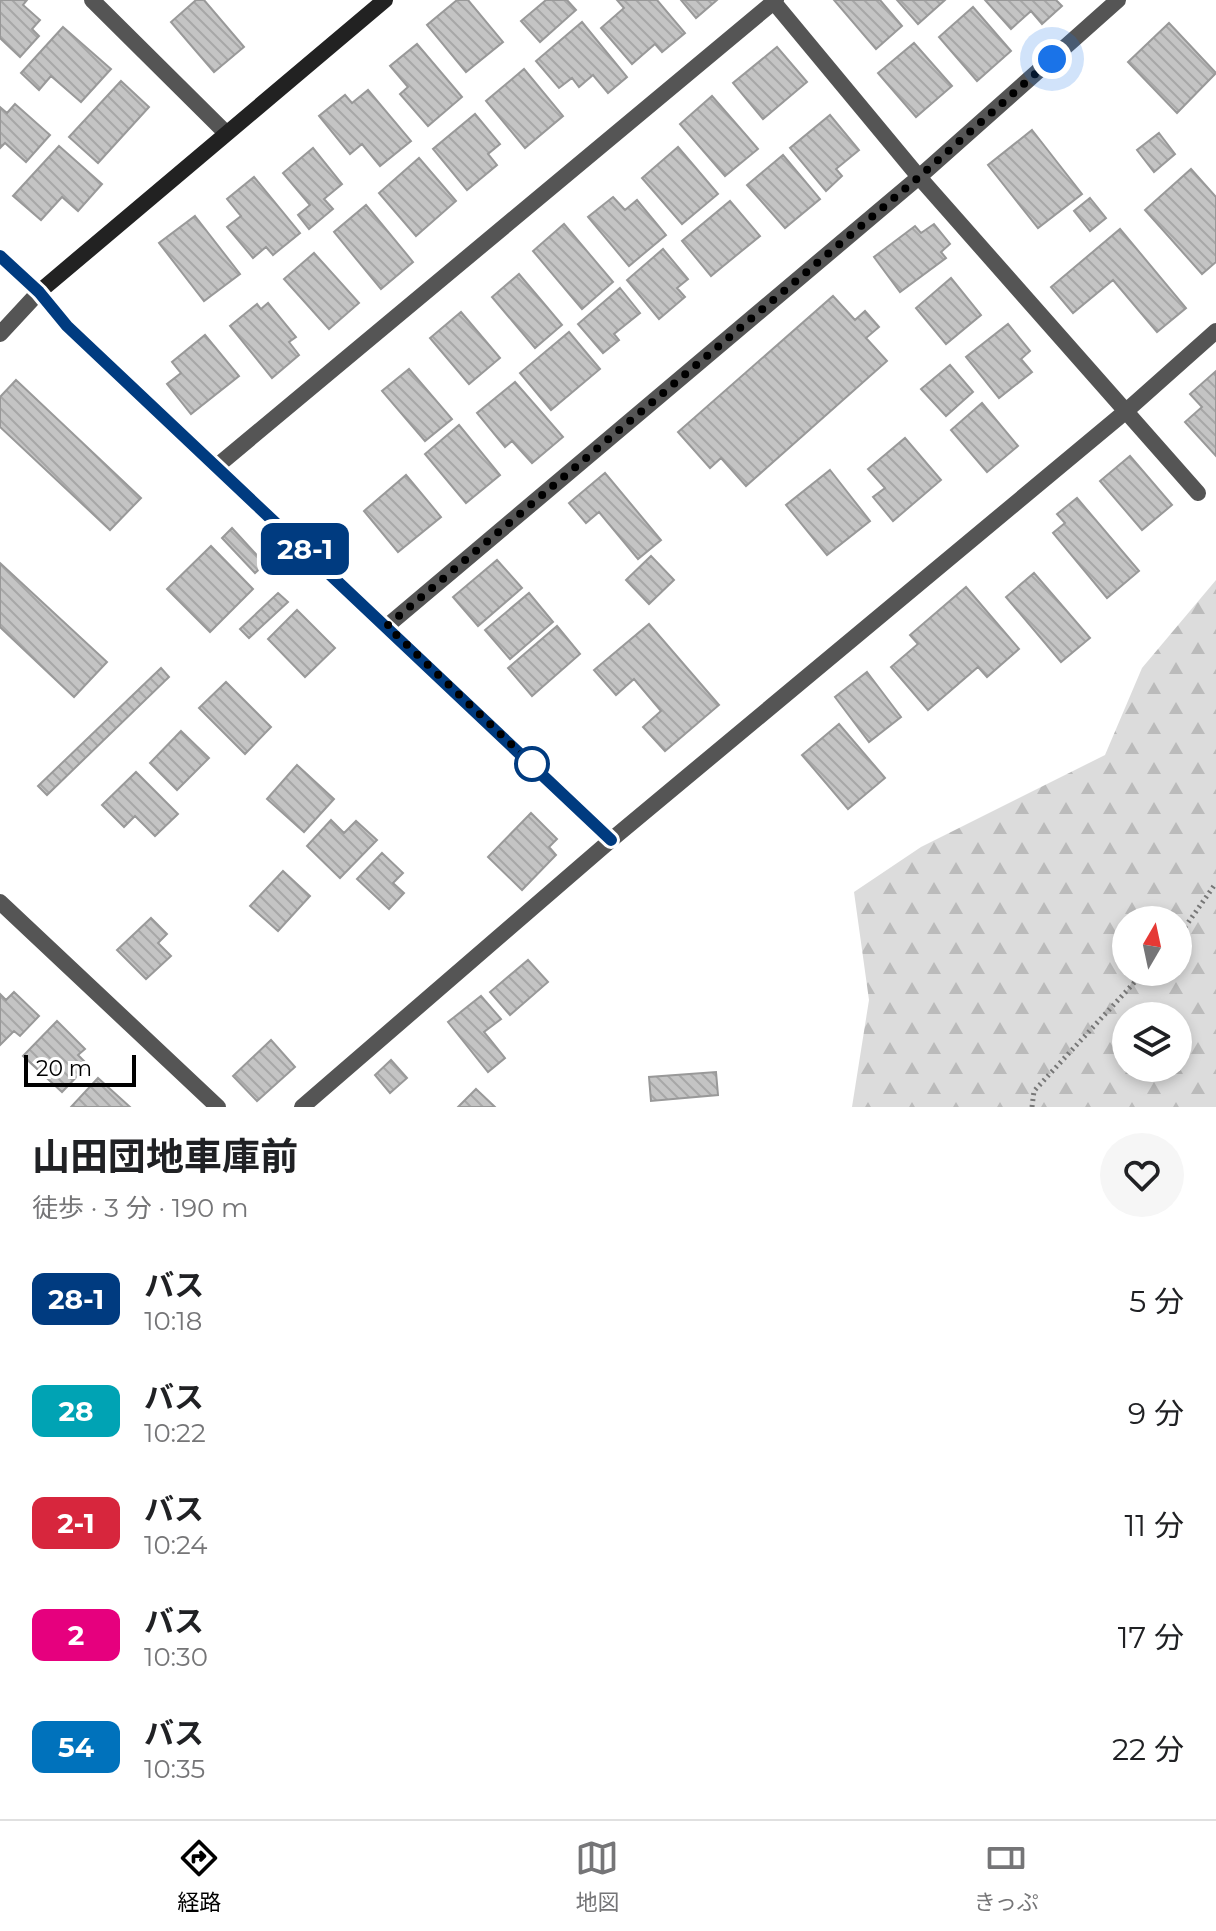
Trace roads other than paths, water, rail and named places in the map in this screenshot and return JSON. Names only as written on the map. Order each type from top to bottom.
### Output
[{"type":"street","points":[[92,0],[226,133]]},
{"type":"street","points":[[0,334],[39,292],[385,0]]},
{"type":"street","points":[[387,626],[919,177],[1118,0]]},
{"type":"street","points":[[217,466],[774,1],[919,177],[1198,493]]},
{"type":"street","points":[[0,256],[39,292],[67,326],[611,840]]},
{"type":"street","points":[[302,1107],[611,840],[1125,412],[1216,331]]},
{"type":"street","points":[[0,902],[218,1107]]}]
